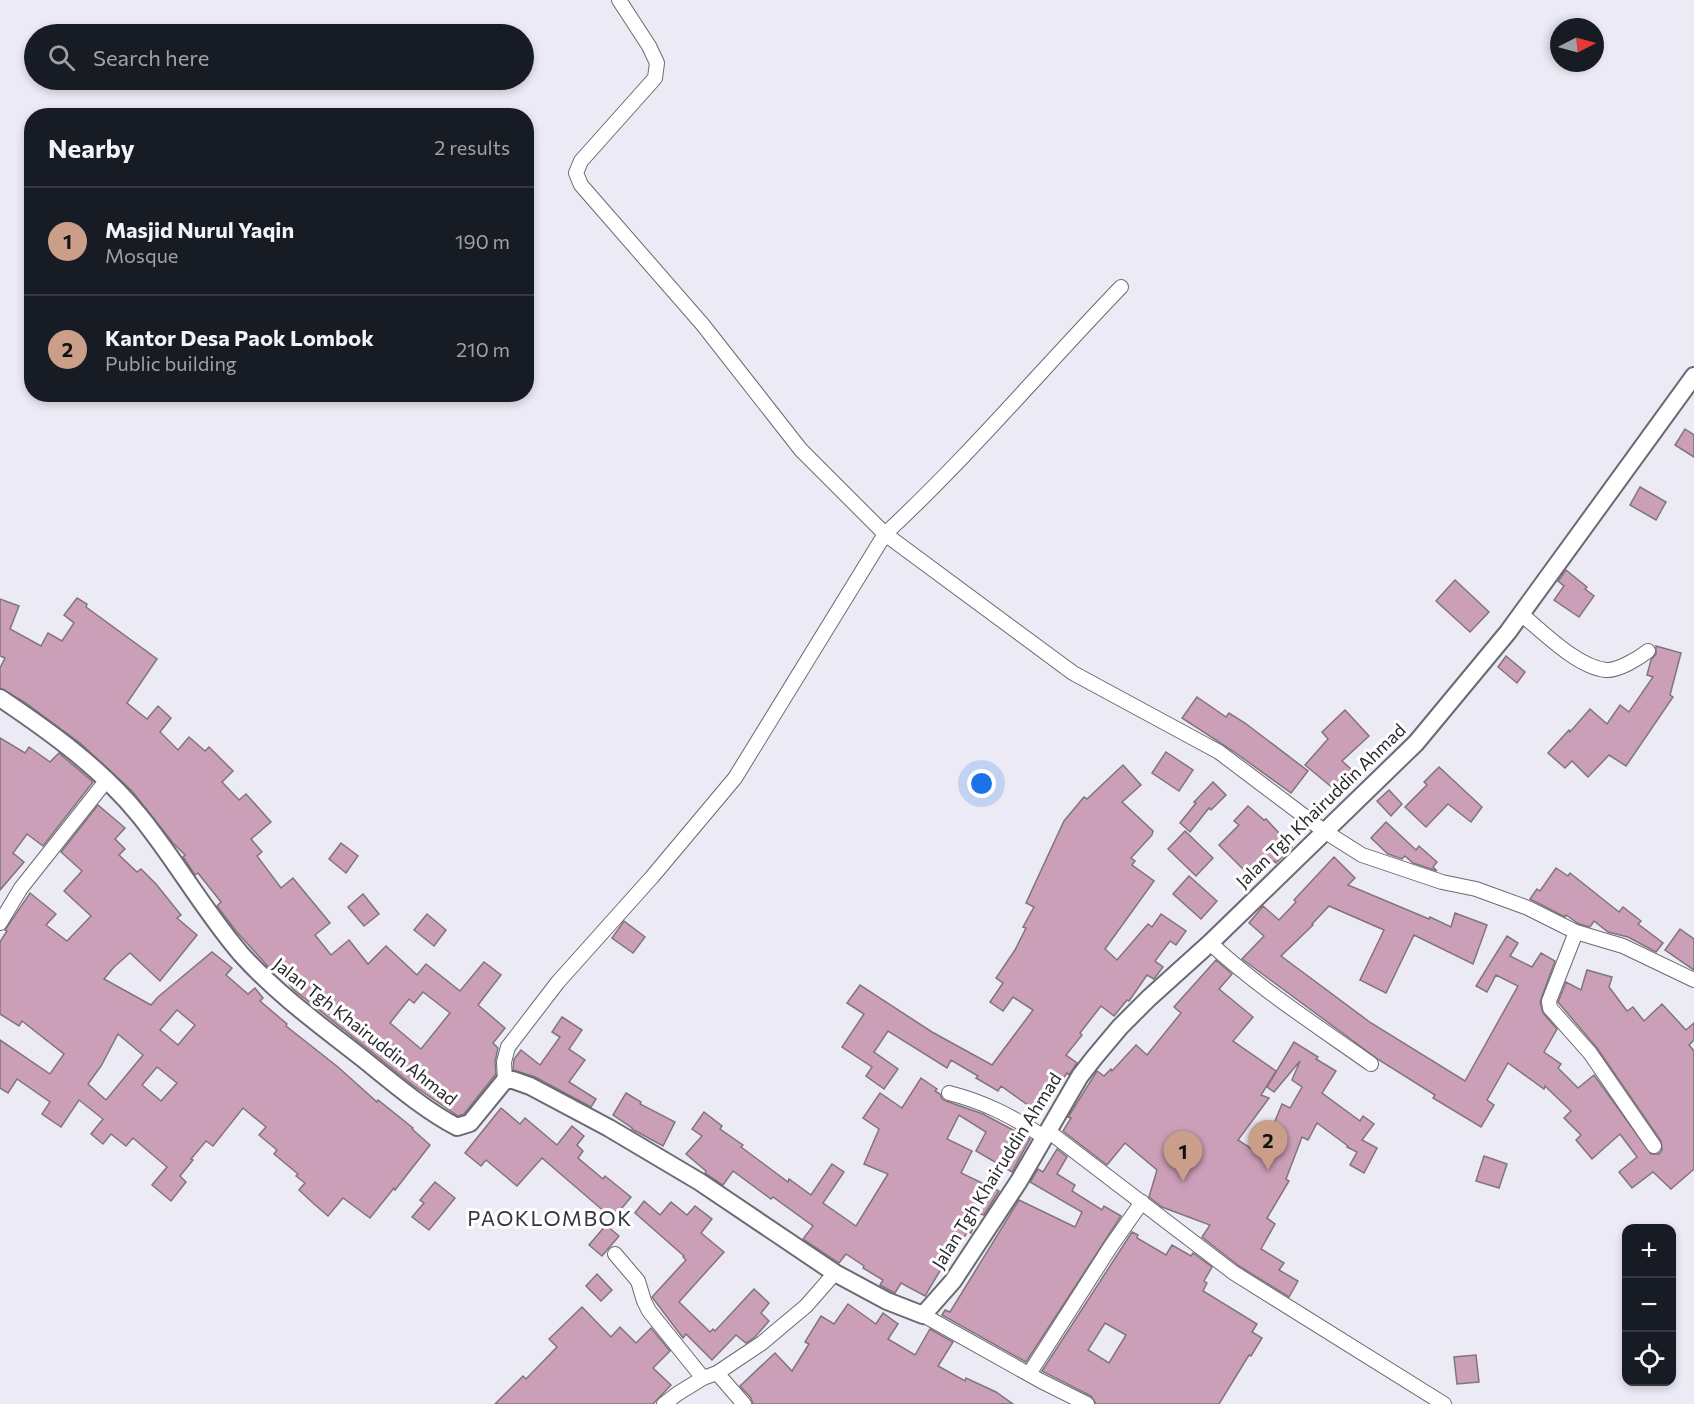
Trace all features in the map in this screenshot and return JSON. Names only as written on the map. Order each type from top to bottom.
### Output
[{"type":"street","points":[[619,0],[649,46],[657,63],[654,78],[581,161],[576,173],[581,185],[703,325],[801,450],[885,534],[1073,673],[1219,752],[1324,831],[1362,855],[1442,882],[1476,889],[1527,908],[1575,932],[1623,946],[1694,980]]},
{"type":"street","points":[[1087,1404],[923,1316],[887,1301],[835,1273],[700,1182],[609,1128],[530,1086],[513,1080],[505,1080],[504,1062],[508,1047],[558,982],[652,877],[735,778],[885,534],[921,501],[1058,352],[1122,287]]},
{"type":"street","name":"Jalan Tgh Khairuddin Ahmad","points":[[923,1316],[953,1281],[1019,1181],[1080,1076],[1120,1027],[1416,743],[1521,614],[1694,376]]},
{"type":"street","points":[[1521,614],[1564,650],[1587,665],[1608,670],[1634,661],[1648,651]]},
{"type":"street","name":"Jalan Tgh Khairuddin Ahmad","points":[[0,698],[71,750],[138,814],[234,945],[257,970],[290,1001],[400,1088],[447,1122],[460,1127],[470,1124],[505,1080]]},
{"type":"street","points":[[0,923],[21,888],[106,782]]},
{"type":"street","points":[[1575,932],[1549,1001],[1550,1008],[1590,1053],[1654,1146]]},
{"type":"street","points":[[1210,943],[1283,1003],[1371,1064]]},
{"type":"street","points":[[949,1093],[976,1100],[1046,1134],[1142,1202],[1234,1273],[1444,1404]]},
{"type":"street","points":[[1029,1374],[1142,1202]]},
{"type":"street","points":[[615,1254],[638,1281],[649,1311],[710,1375],[744,1404]]},
{"type":"street","points":[[664,1404],[762,1343],[806,1306],[835,1273]]},
{"type":"building","points":[[1685,429],[1694,435],[1694,457],[1675,445]]},
{"type":"building","points":[[1640,487],[1666,502],[1656,520],[1630,505]]},
{"type":"building","points":[[1566,570],[1587,587],[1585,589],[1594,596],[1579,617],[1554,600],[1564,586],[1558,581]]},
{"type":"building","points":[[1455,580],[1489,612],[1470,632],[1436,601]]},
{"type":"building","points":[[77,598],[157,659],[127,703],[147,719],[158,706],[171,718],[160,732],[178,750],[189,737],[205,751],[209,747],[233,771],[222,782],[239,800],[246,794],[271,822],[251,839],[262,852],[257,856],[281,888],[293,878],[330,923],[315,935],[331,955],[349,940],[368,964],[386,946],[417,975],[426,964],[460,991],[484,962],[501,975],[478,1005],[505,1028],[493,1043],[498,1048],[495,1062],[496,1074],[464,1114],[458,1116],[414,1086],[294,990],[277,969],[273,972],[236,931],[217,906],[221,902],[198,873],[195,875],[183,857],[185,855],[132,791],[80,743],[24,702],[0,688],[0,668],[5,658],[0,656],[0,599],[19,606],[10,629],[41,646],[48,633],[62,641],[74,623],[64,615]],"holes":[[[423,992],[450,1013],[421,1049],[390,1023],[409,999],[414,1003]]]},
{"type":"building","points":[[1656,646],[1681,653],[1670,695],[1673,697],[1626,766],[1609,755],[1588,777],[1572,761],[1565,768],[1548,753],[1590,709],[1607,724],[1620,705],[1629,712],[1653,677],[1647,675],[1651,660],[1656,654]]},
{"type":"building","points":[[1506,656],[1525,672],[1517,683],[1498,667]]},
{"type":"building","points":[[1197,697],[1226,717],[1229,713],[1245,723],[1308,771],[1291,793],[1182,718]]},
{"type":"building","points":[[1345,710],[1369,736],[1342,761],[1351,769],[1334,789],[1305,765],[1328,739],[1322,732]]},
{"type":"building","points":[[0,738],[25,753],[29,747],[50,762],[59,753],[93,782],[43,846],[27,834],[13,853],[24,862],[0,890]]},
{"type":"building","points":[[1166,752],[1193,770],[1179,791],[1152,773]]},
{"type":"building","points":[[1123,765],[1141,785],[1122,802],[1153,831],[1131,858],[1135,861],[1132,865],[1154,881],[1105,949],[1117,960],[1148,924],[1152,927],[1161,914],[1186,931],[1176,945],[1170,941],[1155,961],[1163,967],[1154,979],[1147,975],[1129,1001],[1127,1000],[1114,1016],[1101,1006],[1066,1055],[1077,1063],[1052,1095],[1048,1092],[1035,1110],[1001,1086],[998,1091],[951,1060],[947,1068],[888,1031],[874,1052],[898,1069],[884,1089],[866,1076],[872,1067],[842,1047],[864,1014],[847,1003],[860,985],[932,1032],[992,1065],[1033,1010],[1013,997],[1003,1011],[990,1002],[1003,983],[996,978],[1015,950],[1026,928],[1023,927],[1034,907],[1026,903],[1064,821],[1084,797],[1087,799]]},
{"type":"building","points":[[1439,767],[1482,807],[1471,822],[1448,804],[1426,827],[1405,807],[1427,785],[1424,782]]},
{"type":"building","points":[[1213,782],[1226,795],[1211,810],[1209,808],[1190,832],[1180,823],[1196,803],[1194,802]]},
{"type":"building","points":[[1389,790],[1402,804],[1391,816],[1377,801]]},
{"type":"building","points":[[98,805],[125,828],[115,839],[125,849],[119,855],[137,872],[141,869],[156,884],[181,915],[177,918],[197,935],[160,981],[130,953],[104,979],[151,1005],[212,952],[232,968],[226,975],[248,994],[255,988],[263,998],[260,1001],[287,1024],[286,1026],[338,1067],[377,1102],[378,1100],[413,1128],[430,1145],[370,1218],[343,1198],[328,1216],[314,1204],[299,1190],[305,1183],[296,1176],[298,1174],[274,1154],[277,1150],[259,1135],[266,1127],[243,1108],[213,1146],[206,1141],[191,1159],[193,1160],[180,1176],[186,1182],[171,1201],[152,1185],[167,1167],[133,1138],[126,1146],[111,1134],[103,1144],[91,1134],[103,1119],[79,1100],[61,1127],[42,1114],[50,1102],[17,1079],[8,1093],[0,1088],[0,1040],[50,1074],[64,1054],[22,1021],[19,1026],[0,1014],[0,942],[7,931],[5,930],[30,893],[56,914],[46,925],[67,941],[91,916],[64,891],[82,871],[61,852]],"holes":[[[177,1010],[195,1025],[178,1045],[160,1030]],[[118,1034],[143,1055],[106,1100],[88,1084],[101,1066]],[[157,1067],[177,1083],[161,1101],[142,1085]]]},
{"type":"building","points":[[1248,806],[1264,820],[1266,819],[1292,847],[1254,880],[1219,845],[1239,825],[1234,821]]},
{"type":"building","points":[[1386,822],[1416,850],[1419,846],[1437,862],[1433,867],[1437,871],[1413,863],[1405,856],[1402,859],[1388,854],[1371,838]]},
{"type":"building","points":[[1185,831],[1213,858],[1196,876],[1168,849]]},
{"type":"building","points":[[341,843],[358,856],[346,873],[329,859]]},
{"type":"building","points":[[1334,857],[1355,878],[1348,885],[1451,927],[1455,913],[1487,925],[1473,964],[1414,935],[1386,993],[1360,980],[1384,930],[1329,906],[1281,956],[1371,1023],[1465,1081],[1518,986],[1496,975],[1487,992],[1476,986],[1507,936],[1518,943],[1510,956],[1532,967],[1541,953],[1555,961],[1540,1002],[1543,1013],[1557,1029],[1544,1052],[1561,1064],[1558,1068],[1578,1088],[1594,1075],[1651,1154],[1659,1154],[1662,1150],[1661,1141],[1597,1048],[1558,1002],[1566,982],[1581,990],[1587,970],[1612,977],[1609,987],[1627,1011],[1633,1007],[1644,1021],[1662,1004],[1686,1030],[1694,1023],[1694,1040],[1689,1045],[1694,1051],[1694,1169],[1671,1189],[1653,1172],[1632,1188],[1619,1172],[1637,1157],[1620,1134],[1592,1159],[1576,1140],[1581,1135],[1564,1118],[1571,1111],[1545,1086],[1544,1089],[1508,1063],[1487,1100],[1494,1105],[1481,1127],[1433,1098],[1435,1095],[1379,1060],[1242,959],[1264,936],[1249,923],[1263,906],[1279,920],[1296,902],[1294,900]]},
{"type":"building","points":[[1556,868],[1568,876],[1570,873],[1619,912],[1623,907],[1641,921],[1638,924],[1663,943],[1656,952],[1628,937],[1608,932],[1594,921],[1590,927],[1579,924],[1566,915],[1565,917],[1530,899],[1537,889],[1540,891]]},
{"type":"building","points":[[1189,876],[1217,901],[1201,919],[1173,894]]},
{"type":"building","points":[[363,894],[379,914],[364,926],[348,907]]},
{"type":"building","points":[[427,914],[446,930],[434,946],[414,930]]},
{"type":"building","points":[[624,921],[645,937],[633,953],[612,938]]},
{"type":"building","points":[[1680,929],[1694,939],[1694,970],[1665,950]]},
{"type":"building","points":[[1216,960],[1232,974],[1219,989],[1253,1017],[1233,1041],[1276,1071],[1261,1095],[1269,1098],[1238,1140],[1261,1155],[1282,1104],[1290,1108],[1302,1087],[1292,1080],[1300,1061],[1274,1092],[1267,1087],[1294,1042],[1336,1071],[1322,1093],[1360,1121],[1363,1116],[1374,1124],[1362,1140],[1377,1148],[1364,1173],[1350,1165],[1357,1152],[1347,1147],[1317,1123],[1308,1140],[1302,1137],[1286,1179],[1289,1181],[1267,1218],[1275,1224],[1261,1249],[1284,1263],[1279,1270],[1298,1281],[1289,1297],[1239,1266],[1202,1237],[1210,1225],[1162,1207],[1149,1197],[1157,1170],[1125,1143],[1107,1165],[1063,1131],[1071,1118],[1068,1117],[1097,1071],[1104,1076],[1111,1069],[1112,1071],[1136,1045],[1147,1055],[1181,1013],[1174,1007]]},
{"type":"building","points":[[562,1017],[582,1030],[569,1049],[585,1060],[569,1082],[596,1099],[591,1107],[535,1077],[513,1070],[514,1059],[521,1050],[540,1065],[560,1037],[552,1032]]},
{"type":"building","points":[[921,1078],[937,1089],[935,1091],[942,1099],[983,1114],[1030,1139],[1012,1172],[976,1151],[986,1132],[959,1115],[947,1139],[972,1151],[961,1173],[999,1191],[984,1215],[978,1213],[971,1233],[968,1231],[953,1255],[950,1254],[925,1296],[901,1283],[895,1293],[891,1291],[880,1285],[883,1280],[846,1254],[839,1263],[803,1239],[813,1226],[773,1197],[771,1199],[733,1171],[723,1185],[705,1173],[706,1171],[686,1154],[702,1136],[692,1129],[704,1112],[722,1126],[720,1129],[743,1145],[741,1147],[788,1182],[789,1179],[811,1195],[832,1164],[844,1172],[823,1203],[856,1226],[888,1174],[864,1164],[879,1129],[863,1118],[880,1093],[902,1108]]},
{"type":"building","points":[[626,1093],[641,1102],[640,1104],[675,1122],[663,1146],[632,1129],[613,1115]]},
{"type":"building","points":[[501,1108],[520,1124],[525,1118],[557,1145],[572,1126],[584,1136],[577,1145],[583,1151],[578,1158],[603,1179],[605,1176],[631,1197],[613,1219],[542,1158],[517,1186],[486,1160],[481,1166],[465,1153]]},
{"type":"building","points":[[1057,1149],[1067,1157],[1057,1174],[1075,1185],[1072,1191],[1102,1210],[1104,1206],[1121,1216],[1026,1362],[942,1315],[945,1310],[950,1312],[1019,1200],[1075,1227],[1082,1212],[1030,1182],[1038,1169],[1043,1172]]},
{"type":"building","points":[[1484,1156],[1507,1164],[1499,1188],[1476,1181]]},
{"type":"building","points":[[435,1182],[455,1198],[429,1230],[412,1217],[424,1203],[420,1200]]},
{"type":"building","points":[[644,1201],[660,1215],[671,1202],[687,1215],[695,1206],[712,1219],[701,1233],[724,1252],[679,1302],[710,1332],[713,1329],[715,1331],[754,1289],[769,1303],[761,1313],[769,1321],[755,1337],[746,1343],[736,1335],[712,1360],[686,1334],[683,1338],[652,1297],[686,1260],[635,1213]]},
{"type":"building","points":[[606,1225],[619,1236],[602,1256],[589,1245]]},
{"type":"building","points":[[1132,1232],[1138,1235],[1137,1238],[1166,1255],[1172,1245],[1191,1256],[1193,1253],[1212,1267],[1204,1281],[1207,1283],[1203,1291],[1257,1324],[1252,1332],[1262,1338],[1219,1404],[1096,1404],[1091,1396],[1042,1371]],"holes":[[[1105,1323],[1126,1335],[1109,1363],[1088,1350]]]},
{"type":"building","points":[[597,1274],[612,1290],[601,1301],[586,1286]]},
{"type":"building","points":[[848,1304],[876,1324],[883,1313],[898,1324],[888,1339],[915,1355],[930,1329],[953,1342],[938,1366],[965,1381],[966,1378],[996,1392],[1013,1404],[753,1404],[751,1398],[740,1386],[775,1353],[792,1371],[809,1344],[805,1342],[821,1316],[834,1324]]},
{"type":"building","points":[[582,1307],[611,1337],[620,1327],[636,1343],[651,1328],[670,1351],[653,1368],[671,1385],[653,1404],[495,1404],[523,1376],[526,1379],[557,1347],[549,1339]]},
{"type":"building","points":[[1476,1355],[1479,1382],[1457,1384],[1454,1357]]},
{"type":"place","name":"Kantor Desa Paok Lombok","points":[[1268,1170]]},
{"type":"place","name":"Masjid Nurul Yaqin","points":[[1183,1181]]},
{"type":"district","name":"PAOKLOMBOK","points":[[550,1219]]}]
